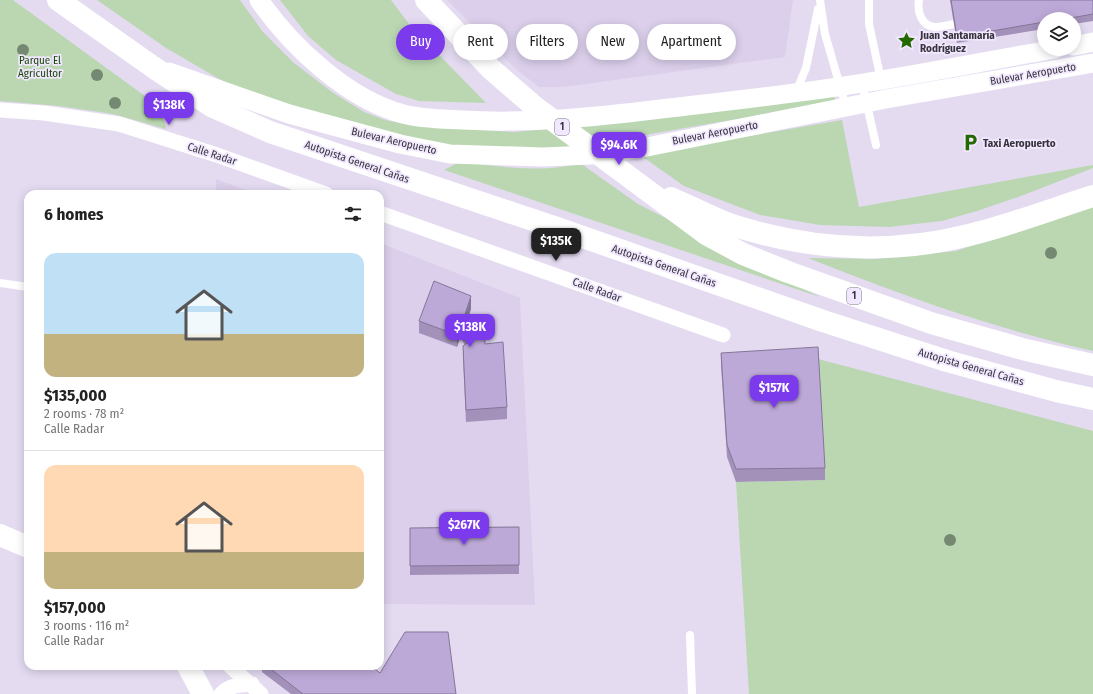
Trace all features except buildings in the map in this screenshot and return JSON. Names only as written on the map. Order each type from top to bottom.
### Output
[{"type":"main road","name":"Autopista General Cañas","points":[[58,0],[153,67],[213,106],[270,132],[307,146],[557,228],[823,322],[947,361],[1056,391],[1093,399]]},
{"type":"main road","name":"1","points":[[426,0],[491,69],[535,108],[706,234],[744,254],[788,272],[931,323],[1026,350],[1093,365]]},
{"type":"main road","points":[[636,182],[734,226],[811,244],[861,248],[917,245],[968,235],[1093,196]]},
{"type":"main road","points":[[0,535],[24,545]]},
{"type":"main road","points":[[190,670],[204,694]]},
{"type":"street","name":"Bulevar Aeropuerto","points":[[259,0],[272,19],[298,48],[334,78],[373,102],[403,114],[438,119],[530,121],[612,115],[796,93],[862,83],[884,90],[1093,63]]},
{"type":"street","name":"Bulevar Aeropuerto","points":[[1081,45],[1093,42]]},
{"type":"street","name":"Bulevar Aeropuerto","points":[[153,67],[289,114],[393,142],[450,154],[502,157],[590,155],[642,148],[867,103],[884,90],[1037,53]]},
{"type":"street","name":"Calle Radar","points":[[0,110],[44,113],[119,124],[217,155],[315,190]]},
{"type":"street","name":"Calle Radar","points":[[384,214],[723,335]]},
{"type":"street","points":[[235,670],[256,689]]},
{"type":"street","points":[[221,694],[227,688],[237,684],[256,689]]},
{"type":"lane","points":[[869,0],[869,24],[884,90]]},
{"type":"lane","points":[[919,0],[917,10],[923,21],[933,27],[954,24]]},
{"type":"lane","points":[[796,93],[806,68],[820,1]]},
{"type":"lane","points":[[820,1],[825,34],[846,107]]},
{"type":"lane","points":[[862,83],[876,145]]},
{"type":"lane","points":[[0,283],[24,286]]},
{"type":"lane","points":[[690,635],[692,694]]},
{"type":"shaded area","points":[[447,0],[793,0],[785,57],[563,87],[539,87],[507,60],[508,24],[471,24]]},
{"type":"shaded area","points":[[216,179],[245,190],[216,190]]},
{"type":"shaded area","points":[[384,245],[520,298],[535,605],[384,604]]},
{"type":"green space","name":"Parque El Agricultor","points":[[0,0],[13,0],[160,107],[166,129],[113,114],[59,106],[0,101]]},
{"type":"green space","points":[[97,0],[240,0],[263,32],[294,63],[332,92],[364,112],[385,120],[416,126],[514,132],[597,125],[834,96],[835,99],[834,102],[576,147],[520,150],[459,147],[421,142],[331,118],[247,91],[221,80],[166,48]]},
{"type":"green space","points":[[280,0],[391,0],[409,24],[396,24],[396,60],[444,60],[486,103],[419,101],[396,94],[336,60],[308,36]]},
{"type":"green space","points":[[842,120],[859,207],[1093,165],[1093,168],[1021,196],[977,211],[942,221],[889,227],[820,225],[760,215],[684,186],[640,155]]},
{"type":"green space","points":[[459,162],[535,169],[580,163],[638,204],[820,297],[444,170]]},
{"type":"green space","points":[[1093,205],[1093,351],[984,322],[913,298],[808,258],[876,259],[956,251]]},
{"type":"green space","points":[[818,359],[1093,431],[1093,694],[749,694],[736,482],[825,480]]},
{"type":"place","name":"Juan Santamaría Rodríguez","points":[[907,41]]},
{"type":"place","name":"Taxi Aeropuerto","points":[[970,143]]}]
